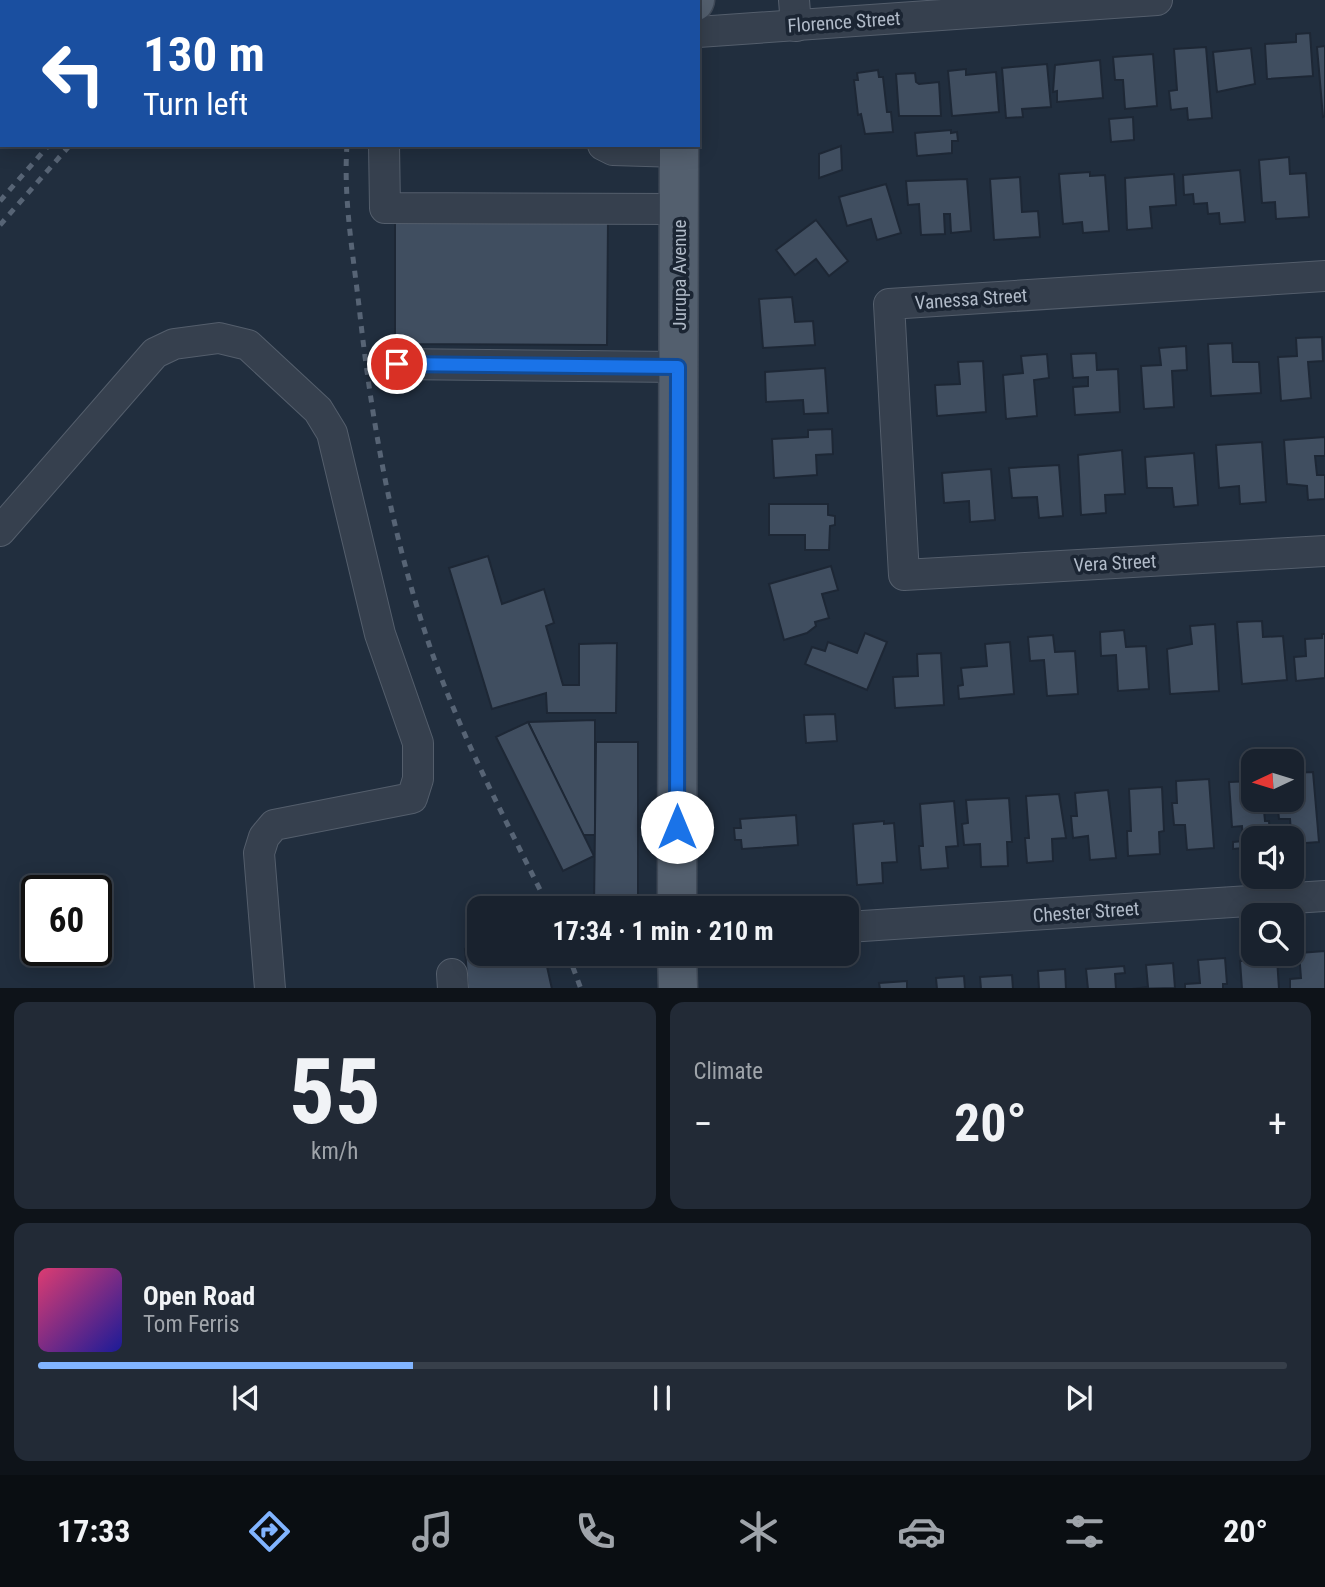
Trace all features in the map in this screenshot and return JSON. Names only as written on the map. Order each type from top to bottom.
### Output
[{"type":"main road","name":"Jurupa Avenue","points":[[677,896],[679,148]]},
{"type":"main road","points":[[677,966],[678,988]]},
{"type":"street","name":"Florence Street","points":[[700,32],[795,13],[1157,0]]},
{"type":"street","points":[[384,147],[385,208],[679,209]]},
{"type":"street","points":[[607,147],[613,150],[679,148]]},
{"type":"street","name":"Vanessa Street","points":[[904,575],[889,304],[1325,276]]},
{"type":"street","points":[[0,531],[155,353],[174,344],[219,338],[248,345],[318,410],[332,433],[380,634],[418,743],[418,779],[412,798],[274,825],[264,837],[259,853],[270,988]]},
{"type":"street","points":[[397,364],[678,367]]},
{"type":"street","name":"Vera Street","points":[[904,575],[1325,551]]},
{"type":"street","name":"Chester Street","points":[[859,926],[1325,896]]},
{"type":"building","points":[[1310,33],[1313,76],[1267,79],[1265,44],[1296,42],[1296,34]]},
{"type":"building","points":[[1325,46],[1325,116],[1323,117],[1317,47]]},
{"type":"building","points":[[1206,47],[1212,118],[1188,120],[1187,108],[1171,110],[1169,91],[1177,90],[1174,49]]},
{"type":"building","points":[[1251,48],[1255,84],[1217,92],[1213,52]]},
{"type":"building","points":[[1153,54],[1157,106],[1125,109],[1123,80],[1115,80],[1113,57]]},
{"type":"building","points":[[1100,60],[1103,98],[1057,102],[1057,91],[1053,92],[1055,65]]},
{"type":"building","points":[[1047,64],[1051,107],[1022,109],[1023,117],[1006,118],[1002,68]]},
{"type":"building","points":[[966,69],[966,75],[996,72],[999,112],[952,116],[948,71]]},
{"type":"building","points":[[878,70],[879,77],[883,77],[887,112],[891,112],[893,132],[865,134],[861,114],[858,115],[854,80],[858,80],[857,73]]},
{"type":"building","points":[[915,73],[916,82],[919,84],[939,82],[941,116],[899,116],[896,74]]},
{"type":"building","points":[[1133,117],[1134,140],[1111,142],[1109,119]]},
{"type":"building","points":[[951,130],[951,133],[957,132],[958,141],[952,141],[952,153],[917,156],[915,133]]},
{"type":"building","points":[[841,146],[842,170],[819,178],[819,154]]},
{"type":"building","points":[[1289,157],[1290,174],[1306,173],[1309,217],[1276,219],[1275,202],[1262,203],[1259,160]]},
{"type":"building","points":[[1240,170],[1245,222],[1220,224],[1219,213],[1208,214],[1207,203],[1194,204],[1193,194],[1184,195],[1183,175]]},
{"type":"building","points":[[1090,172],[1090,176],[1105,175],[1109,231],[1083,233],[1082,222],[1063,224],[1059,174]]},
{"type":"building","points":[[1174,174],[1176,205],[1150,207],[1152,228],[1127,230],[1125,178]]},
{"type":"building","points":[[1020,177],[1022,212],[1038,211],[1040,237],[994,240],[990,179]]},
{"type":"building","points":[[967,179],[971,231],[951,233],[950,214],[944,214],[945,234],[921,235],[919,204],[908,205],[906,181]]},
{"type":"building","points":[[886,184],[901,233],[877,240],[871,219],[847,226],[839,197]]},
{"type":"building","points":[[395,217],[608,219],[607,345],[395,344]]},
{"type":"building","points":[[816,220],[848,261],[829,276],[816,259],[795,275],[776,250]]},
{"type":"building","points":[[792,297],[795,322],[813,321],[815,345],[763,348],[759,299]]},
{"type":"building","points":[[1322,337],[1323,361],[1308,362],[1311,398],[1281,401],[1278,357],[1297,356],[1296,338]]},
{"type":"building","points":[[1232,343],[1233,362],[1259,362],[1261,393],[1211,396],[1208,344]]},
{"type":"building","points":[[1186,346],[1187,370],[1172,371],[1174,407],[1144,409],[1141,366],[1161,365],[1159,348]]},
{"type":"building","points":[[1096,353],[1097,370],[1118,369],[1120,412],[1075,415],[1073,387],[1088,386],[1088,377],[1073,378],[1071,354]]},
{"type":"building","points":[[1047,354],[1049,378],[1034,380],[1037,416],[1006,419],[1003,375],[1023,373],[1021,356]]},
{"type":"building","points":[[983,361],[986,412],[937,416],[935,385],[960,384],[958,362]]},
{"type":"building","points":[[825,368],[828,413],[804,414],[803,400],[766,402],[765,372]]},
{"type":"building","points":[[832,429],[833,454],[816,455],[817,475],[774,478],[772,439],[808,437],[808,430]]},
{"type":"building","points":[[1325,437],[1325,456],[1315,456],[1317,475],[1325,475],[1325,499],[1308,500],[1307,486],[1287,484],[1284,440]]},
{"type":"building","points":[[1262,442],[1266,502],[1240,504],[1239,486],[1219,488],[1216,445]]},
{"type":"building","points":[[1122,450],[1125,494],[1105,495],[1106,513],[1081,515],[1078,455]]},
{"type":"building","points":[[1194,453],[1198,505],[1174,507],[1172,488],[1147,488],[1145,457]]},
{"type":"building","points":[[1059,465],[1063,516],[1039,518],[1037,497],[1012,498],[1009,468]]},
{"type":"building","points":[[991,469],[995,520],[970,522],[969,501],[944,503],[942,473]]},
{"type":"building","points":[[769,504],[828,504],[828,515],[835,516],[835,525],[830,526],[829,550],[805,550],[805,535],[769,535]]},
{"type":"building","points":[[488,556],[502,604],[544,589],[554,623],[546,626],[563,685],[579,685],[579,644],[617,643],[616,713],[547,713],[546,693],[492,709],[449,568]]},
{"type":"building","points":[[831,566],[838,590],[822,594],[829,618],[815,622],[816,626],[807,633],[784,640],[769,584]]},
{"type":"building","points":[[1262,621],[1263,637],[1283,636],[1287,680],[1242,684],[1237,622]]},
{"type":"building","points":[[1215,624],[1219,691],[1170,694],[1167,649],[1192,644],[1190,626]]},
{"type":"building","points":[[1124,630],[1126,647],[1146,646],[1149,689],[1118,691],[1116,655],[1101,656],[1100,632]]},
{"type":"building","points":[[865,633],[887,642],[867,690],[805,664],[812,647],[825,651],[828,642],[857,653]]},
{"type":"building","points":[[1322,634],[1325,634],[1325,678],[1296,681],[1294,657],[1306,656],[1305,639],[1322,638]]},
{"type":"building","points":[[1053,635],[1055,652],[1075,651],[1078,694],[1047,696],[1044,660],[1030,661],[1028,637]]},
{"type":"building","points":[[1010,642],[1014,694],[959,699],[958,686],[963,685],[961,668],[987,666],[985,644]]},
{"type":"building","points":[[941,653],[944,705],[895,708],[893,677],[918,676],[917,654]]},
{"type":"building","points":[[835,714],[837,741],[806,743],[804,715]]},
{"type":"building","points":[[595,720],[595,835],[583,835],[528,722]]},
{"type":"building","points":[[528,722],[594,856],[563,871],[496,737]]},
{"type":"building","points":[[596,742],[638,742],[638,896],[594,896]]},
{"type":"building","points":[[1304,772],[1313,772],[1319,842],[1304,843],[1304,826],[1291,826],[1290,819],[1279,819],[1278,812],[1304,812]]},
{"type":"building","points":[[1209,779],[1214,848],[1187,850],[1185,825],[1174,825],[1172,803],[1177,803],[1176,781]]},
{"type":"building","points":[[1229,782],[1241,782],[1241,812],[1264,812],[1265,821],[1269,821],[1269,826],[1232,827]]},
{"type":"building","points":[[1162,787],[1164,831],[1159,832],[1160,854],[1128,856],[1127,831],[1131,831],[1129,789]]},
{"type":"building","points":[[1108,790],[1116,858],[1090,860],[1088,836],[1073,838],[1071,816],[1077,816],[1075,793]]},
{"type":"building","points":[[1059,794],[1066,838],[1052,839],[1053,861],[1027,863],[1025,838],[1029,838],[1026,796]]},
{"type":"building","points":[[1009,798],[1012,842],[1007,842],[1008,866],[981,867],[980,844],[964,845],[962,824],[968,823],[966,800]]},
{"type":"building","points":[[954,801],[958,846],[946,847],[948,868],[921,870],[919,846],[923,846],[920,804]]},
{"type":"building","points":[[796,815],[798,845],[742,849],[741,840],[735,840],[734,828],[741,828],[740,819]]},
{"type":"building","points":[[884,821],[884,824],[894,823],[897,862],[882,863],[883,883],[857,885],[853,824]]},
{"type":"building","points":[[1241,841],[1241,848],[1233,849],[1233,842]]},
{"type":"building","points":[[465,949],[467,966],[547,966],[552,988],[468,988]]},
{"type":"building","points":[[1325,951],[1325,988],[1290,988],[1290,979],[1301,978],[1300,966],[1304,966],[1304,953]]},
{"type":"building","points":[[1225,958],[1227,984],[1223,984],[1223,988],[1185,988],[1185,984],[1200,983],[1198,960]]},
{"type":"building","points":[[1240,961],[1241,966],[1278,966],[1279,988],[1242,988]]},
{"type":"building","points":[[1173,963],[1175,988],[1140,988],[1148,987],[1146,965]]},
{"type":"building","points":[[1124,966],[1125,973],[1115,974],[1116,988],[1088,988],[1086,969]]},
{"type":"building","points":[[1065,969],[1066,988],[1039,988],[1038,971]]},
{"type":"building","points":[[1012,975],[1013,988],[981,988],[980,977]]},
{"type":"building","points":[[964,976],[965,988],[937,988],[936,978]]},
{"type":"building","points":[[907,981],[907,988],[880,988],[879,983]]},
{"type":"railway","points":[[0,201],[47,147]]},
{"type":"railway","points":[[0,225],[68,147]]},
{"type":"railway","points":[[347,147],[348,209],[365,355],[384,475],[402,554],[425,632],[451,703],[543,896]]},
{"type":"railway","points":[[572,966],[581,988]]},
{"type":"route","points":[[397,364],[678,367],[677,827]]}]
